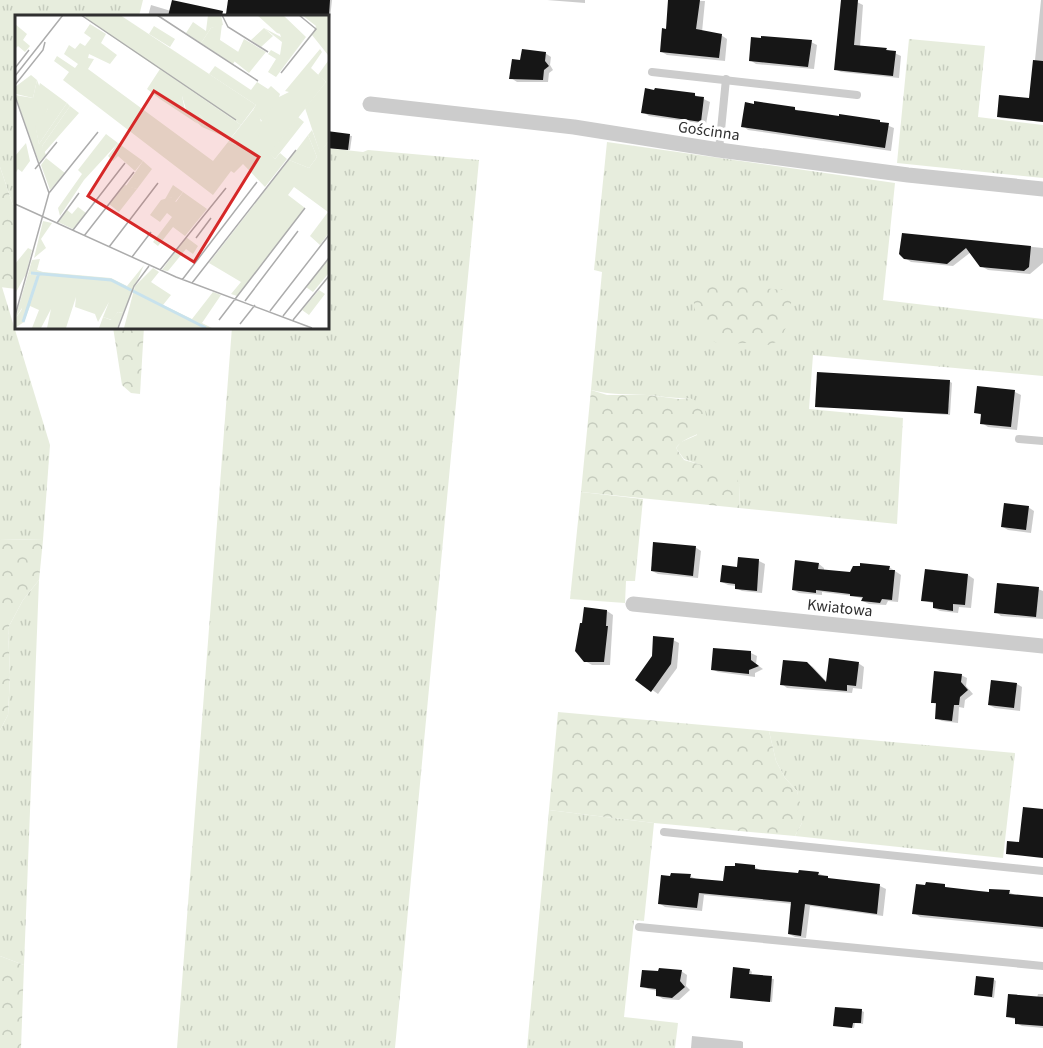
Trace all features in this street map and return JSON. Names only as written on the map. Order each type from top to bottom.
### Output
[{"type":"street","name":"Gościnna","points":[[370,104],[574,127],[719,150],[908,175],[1043,189]]},
{"type":"street","name":"Kwiatowa","points":[[633,604],[1043,646]]},
{"type":"lane","points":[[652,72],[857,95]]},
{"type":"lane","points":[[719,150],[726,79]]},
{"type":"lane","points":[[1019,439],[1043,441]]},
{"type":"lane","points":[[664,832],[1043,871]]},
{"type":"lane","points":[[639,927],[1043,966]]},
{"type":"green space","points":[[0,0],[143,0],[139,15],[15,15],[15,211],[0,167]]},
{"type":"green space","points":[[909,39],[985,46],[978,117],[1043,125],[1043,178],[897,163]]},
{"type":"green space","points":[[607,142],[895,183],[883,300],[1043,319],[1043,376],[813,355],[809,409],[903,418],[897,524],[739,508],[740,485],[684,459],[676,448],[681,442],[697,435],[690,398],[612,394],[591,390],[602,272],[594,270]]},
{"type":"green space","points":[[328,148],[479,160],[395,1048],[177,1048],[232,328],[328,328]]},
{"type":"green space","points":[[0,167],[15,211],[15,289],[0,287]]},
{"type":"green space","points":[[700,282],[793,291],[788,323],[780,340],[765,345],[717,343],[701,326],[695,309],[694,299]]},
{"type":"green space","points":[[0,287],[2,287],[50,445],[43,540],[0,539]]},
{"type":"green space","points":[[113,328],[144,328],[140,394],[131,393],[122,385]]},
{"type":"green space","points":[[591,390],[607,395],[690,398],[704,405],[706,425],[703,430],[676,448],[684,460],[734,474],[740,485],[739,508],[581,492]]},
{"type":"green space","points":[[581,492],[643,499],[635,581],[626,581],[625,603],[570,599]]},
{"type":"green space","points":[[0,539],[43,540],[39,580],[23,600],[8,628],[10,675],[8,715],[0,730]]},
{"type":"green space","points":[[39,580],[24,965],[0,956],[0,730],[8,715],[10,675],[8,628],[23,600]]},
{"type":"green space","points":[[558,712],[769,731],[776,761],[785,778],[797,791],[802,823],[795,836],[654,823],[549,810]]},
{"type":"green space","points":[[769,731],[1015,753],[1003,858],[795,836],[802,823],[797,791],[785,778],[776,761]]},
{"type":"green space","points":[[549,810],[654,823],[644,921],[634,920],[624,1017],[678,1023],[675,1048],[527,1048]]},
{"type":"green space","points":[[0,956],[24,965],[21,1048],[0,1048]]},
{"type":"building","points":[[172,0],[223,11],[222,15],[168,15]]},
{"type":"building","points":[[228,0],[330,0],[329,16],[226,14]]},
{"type":"building","points":[[668,0],[700,0],[696,29],[722,34],[719,58],[660,52],[662,28],[666,29]]},
{"type":"building","points":[[841,0],[858,0],[854,45],[896,51],[893,76],[834,70]]},
{"type":"building","points":[[761,36],[812,40],[808,67],[749,61],[751,37],[761,38]]},
{"type":"building","points":[[522,49],[546,52],[545,61],[549,66],[544,70],[543,80],[509,79],[512,59],[520,60]]},
{"type":"building","points":[[1033,60],[1043,61],[1043,122],[997,117],[999,95],[1029,98]]},
{"type":"building","points":[[645,88],[695,93],[695,96],[704,97],[701,122],[641,113]]},
{"type":"building","points":[[754,101],[795,107],[795,110],[839,116],[839,114],[889,123],[885,148],[741,127],[745,102],[754,104]]},
{"type":"building","points":[[328,131],[350,134],[348,150],[328,148]]},
{"type":"building","points":[[902,233],[1031,246],[1029,267],[1024,271],[980,267],[966,248],[947,264],[904,259],[899,254]]},
{"type":"building","points":[[817,372],[950,380],[948,414],[815,407]]},
{"type":"building","points":[[977,386],[1015,390],[1011,427],[980,424],[981,414],[974,413]]},
{"type":"building","points":[[1004,503],[1029,506],[1026,530],[1001,527]]},
{"type":"building","points":[[653,542],[696,546],[693,576],[651,571]]},
{"type":"building","points":[[738,557],[759,559],[757,591],[735,589],[735,584],[720,582],[722,565],[737,567]]},
{"type":"building","points":[[795,560],[819,563],[818,569],[850,572],[853,566],[860,566],[860,563],[890,566],[889,570],[895,570],[892,600],[882,599],[880,603],[861,601],[863,597],[850,596],[850,594],[792,590]]},
{"type":"building","points":[[925,569],[968,574],[965,605],[953,604],[953,611],[933,608],[933,602],[921,601]]},
{"type":"building","points":[[997,583],[1039,587],[1036,617],[994,613]]},
{"type":"building","points":[[584,607],[607,610],[606,626],[608,626],[604,662],[584,662],[575,651]]},
{"type":"building","points":[[653,636],[674,638],[671,664],[651,692],[635,680],[652,656]]},
{"type":"building","points":[[713,648],[751,651],[751,660],[759,666],[749,670],[749,674],[711,670]]},
{"type":"building","points":[[829,658],[859,662],[856,686],[847,685],[847,691],[780,685],[783,660],[807,662],[826,682]]},
{"type":"building","points":[[934,671],[962,674],[961,682],[968,690],[960,697],[959,705],[954,705],[952,721],[935,719],[936,703],[931,703]]},
{"type":"building","points":[[991,680],[1017,683],[1014,708],[988,705]]},
{"type":"building","points":[[1023,807],[1043,809],[1043,858],[1006,854],[1007,841],[1019,842]]},
{"type":"building","points":[[735,863],[755,865],[755,869],[798,873],[799,870],[819,872],[818,875],[828,876],[828,878],[880,884],[877,914],[805,904],[801,936],[788,934],[791,902],[699,893],[697,908],[658,904],[661,875],[691,874],[690,878],[723,881],[725,866],[735,866]]},
{"type":"building","points":[[926,882],[945,884],[945,887],[989,892],[989,889],[1010,890],[1009,894],[1043,897],[1043,927],[912,914],[916,884],[925,885]]},
{"type":"building","points":[[733,967],[750,969],[749,974],[772,976],[770,1002],[730,998]]},
{"type":"building","points":[[659,968],[682,970],[680,981],[685,987],[672,998],[656,996],[656,989],[640,987],[642,970],[658,971]]},
{"type":"building","points":[[976,976],[994,978],[992,997],[974,995]]},
{"type":"building","points":[[1008,994],[1043,997],[1043,1026],[1015,1024],[1015,1018],[1006,1017]]},
{"type":"building","points":[[835,1007],[862,1009],[861,1023],[853,1023],[852,1028],[833,1026]]}]
